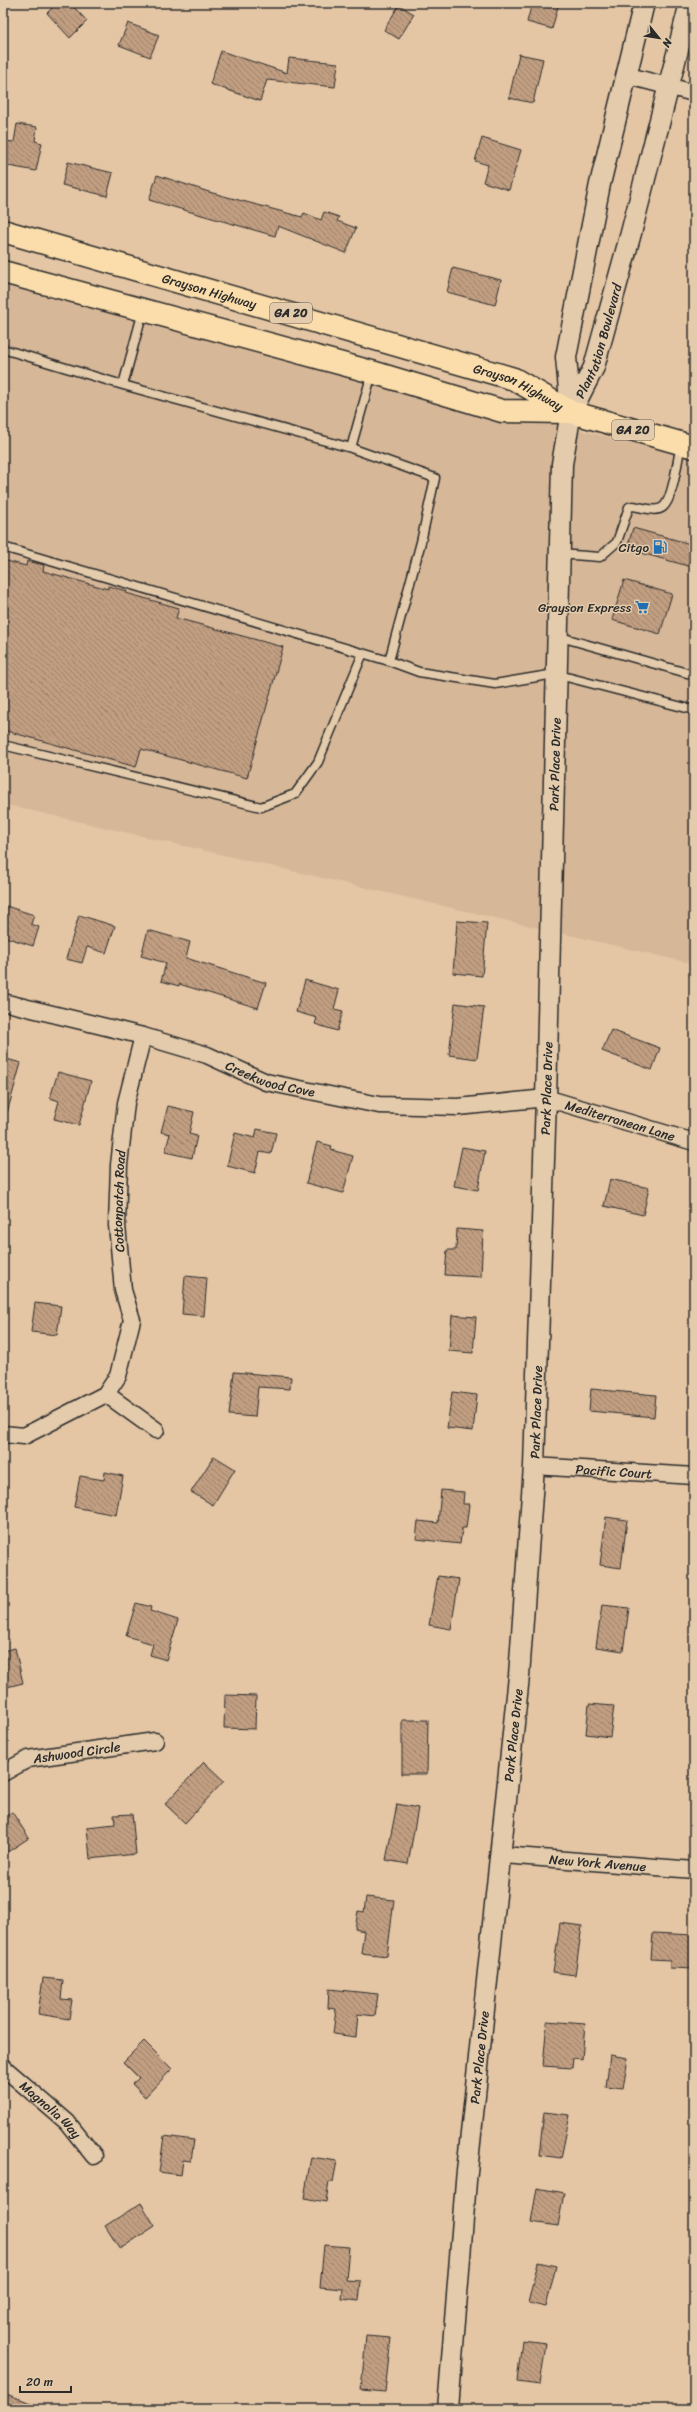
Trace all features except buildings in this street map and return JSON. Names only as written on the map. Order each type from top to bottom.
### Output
[{"type":"main road","name":"Grayson Highway","points":[[3,231],[514,379],[571,412]]},
{"type":"main road","name":"Grayson Highway","points":[[3,272],[372,372],[502,410],[571,412],[688,445]]},
{"type":"street","name":"Plantation Boulevard","points":[[571,412],[566,357],[591,225],[625,75],[644,3]]},
{"type":"street","name":"Plantation Boulevard","points":[[571,412],[594,367],[631,233],[690,3]]},
{"type":"street","points":[[625,75],[694,93]]},
{"type":"street","name":"Park Place Drive","points":[[448,2409],[466,2181],[502,1855],[519,1676],[534,1466],[546,1098],[558,554],[562,464],[571,412]]},
{"type":"street","name":"Creekwood Cove","points":[[3,1002],[143,1036],[207,1055],[266,1082],[379,1105],[458,1107],[546,1098]]},
{"type":"street","name":"Cottonpatch Road","points":[[3,1434],[24,1436],[106,1394],[118,1376],[132,1320],[123,1290],[117,1226],[118,1165],[126,1103],[143,1036]]},
{"type":"street","name":"Mediterranean Lane","points":[[546,1098],[694,1142]]},
{"type":"street","points":[[106,1394],[156,1430]]},
{"type":"street","name":"Pacific Court","points":[[534,1466],[694,1476]]},
{"type":"street","name":"Ashwood Circle","points":[[3,1773],[28,1759],[155,1741]]},
{"type":"street","name":"New York Avenue","points":[[502,1855],[694,1870]]},
{"type":"street","name":"Magnolia Way","points":[[3,2067],[67,2122],[94,2156]]},
{"type":"lane","points":[[123,385],[144,310]]},
{"type":"lane","points":[[3,349],[123,385],[351,448],[435,478],[421,542],[389,661]]},
{"type":"lane","points":[[351,448],[372,372]]},
{"type":"lane","points":[[558,554],[600,558],[617,542],[629,507],[632,506],[656,510],[663,507],[668,499],[688,445]]},
{"type":"lane","points":[[3,547],[363,653],[420,672],[495,684],[555,674],[694,710]]},
{"type":"lane","points":[[556,636],[694,675]]},
{"type":"lane","points":[[3,745],[261,807],[295,794],[318,762],[363,653]]},
{"type":"shaded area","points":[[3,258],[571,428],[694,458],[694,964],[3,804]]},
{"type":"place","name":"Citgo","points":[[660,547]]},
{"type":"place","name":"Grayson Express","points":[[642,607]]}]
